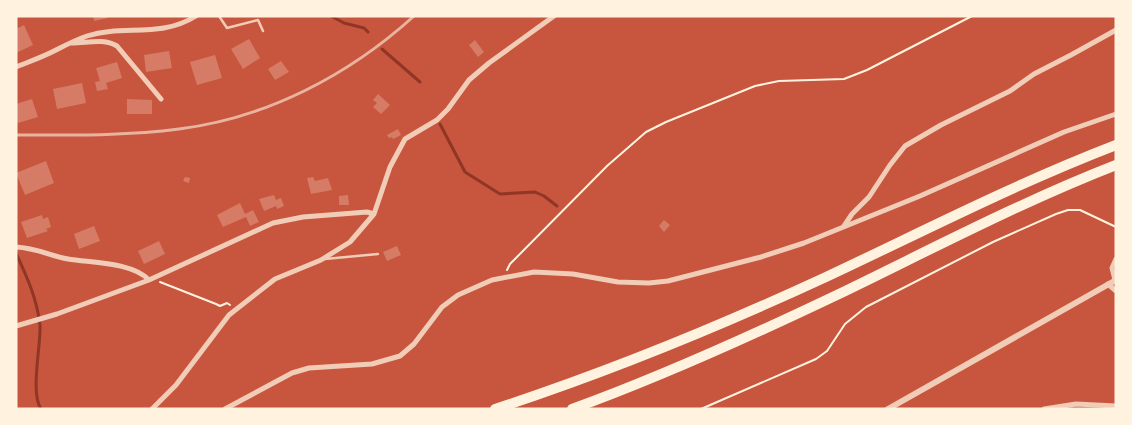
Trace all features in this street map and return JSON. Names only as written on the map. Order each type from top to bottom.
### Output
[{"type":"highway","points":[[495,409],[599,373],[708,330],[826,277],[1029,181],[1116,145]]},
{"type":"highway","points":[[572,409],[724,347],[1041,197],[1116,165]]},
{"type":"street","points":[[16,67],[87,36],[104,32],[146,31],[167,28],[186,22],[196,16]]},
{"type":"street","points":[[152,409],[176,385],[229,315],[275,279],[320,260],[350,242],[374,214],[390,167],[405,139],[437,120],[448,109],[469,80],[489,63],[554,16]]},
{"type":"street","points":[[843,227],[852,214],[869,197],[905,146],[940,125],[1010,91],[1034,74],[1116,30]]},
{"type":"street","points":[[68,44],[98,41],[110,42],[117,46],[161,99]]},
{"type":"street","points":[[225,409],[292,373],[309,368],[372,364],[400,356],[414,344],[442,307],[458,295],[492,280],[534,272],[573,274],[618,282],[649,283],[668,281],[761,257],[804,243],[920,196],[1064,132],[1116,114]]},
{"type":"street","points":[[16,326],[57,314],[149,280],[273,223],[303,217],[367,212],[374,214]]},
{"type":"street","points":[[16,247],[33,248],[66,259],[126,268],[143,273],[149,280]]},
{"type":"street","points":[[888,409],[1115,280],[1112,268],[1116,259]]},
{"type":"street","points":[[1108,284],[1116,291]]},
{"type":"street","points":[[1044,409],[1076,404],[1116,406]]},
{"type":"lane","points":[[219,16],[227,28],[258,20],[263,31]]},
{"type":"lane","points":[[320,260],[378,254]]},
{"type":"path","points":[[504,277],[510,264],[607,166],[646,132],[755,86],[779,81],[844,79],[873,67],[972,16]]},
{"type":"path","points":[[701,409],[816,359],[827,351],[845,324],[866,307],[993,242],[1056,214],[1068,210],[1080,210],[1116,227]]},
{"type":"path","points":[[160,282],[220,306],[227,303]]},
{"type":"building","points":[[93,16],[108,16],[108,18],[94,21]]},
{"type":"building","points":[[24,25],[33,45],[16,53],[16,29]]},
{"type":"building","points":[[249,39],[260,58],[243,69],[231,49]]},
{"type":"building","points":[[475,40],[484,52],[478,57],[469,45]]},
{"type":"building","points":[[169,51],[172,68],[146,72],[144,55]]},
{"type":"building","points":[[215,55],[222,78],[197,85],[190,62]]},
{"type":"building","points":[[281,61],[289,72],[275,80],[268,69]]},
{"type":"building","points":[[117,62],[122,78],[106,83],[108,89],[97,91],[95,82],[100,81],[96,68]]},
{"type":"building","points":[[82,83],[86,103],[57,109],[53,89]]},
{"type":"building","points":[[378,94],[390,105],[381,114],[373,107],[377,103],[373,100]]},
{"type":"building","points":[[32,99],[38,117],[18,123],[16,104]]},
{"type":"building","points":[[127,99],[152,100],[152,114],[127,114]]},
{"type":"building","points":[[398,129],[401,135],[393,139],[392,137],[389,138],[387,135]]},
{"type":"building","points":[[46,161],[54,183],[25,195],[16,173]]},
{"type":"building","points":[[185,177],[190,178],[189,183],[183,181]]},
{"type":"building","points":[[313,177],[315,181],[328,178],[332,190],[311,194],[307,178]]},
{"type":"building","points":[[274,195],[276,200],[281,198],[284,206],[277,209],[276,206],[264,211],[259,199]]},
{"type":"building","points":[[348,195],[349,205],[339,205],[339,196]]},
{"type":"building","points":[[240,203],[245,214],[253,210],[259,222],[250,226],[246,217],[223,227],[217,215]]},
{"type":"building","points":[[42,215],[43,219],[48,217],[51,227],[46,229],[48,231],[27,238],[21,222]]},
{"type":"building","points":[[664,220],[670,225],[664,232],[659,226]]},
{"type":"building","points":[[94,226],[100,241],[79,249],[74,234]]},
{"type":"building","points":[[159,241],[165,254],[144,264],[138,251]]},
{"type":"building","points":[[397,246],[401,255],[387,261],[383,252]]},
{"type":"waterway","points":[[331,16],[344,23],[364,28],[368,32]]},
{"type":"waterway","points":[[382,49],[420,82]]},
{"type":"waterway","points":[[440,124],[465,172],[500,194],[535,192],[557,206]]},
{"type":"waterway","points":[[16,253],[31,288],[39,315],[40,334],[36,392],[41,409]]},
{"type":"railway","points":[[16,135],[138,133],[179,129],[244,115],[275,104],[334,75],[362,57],[414,16]]}]
